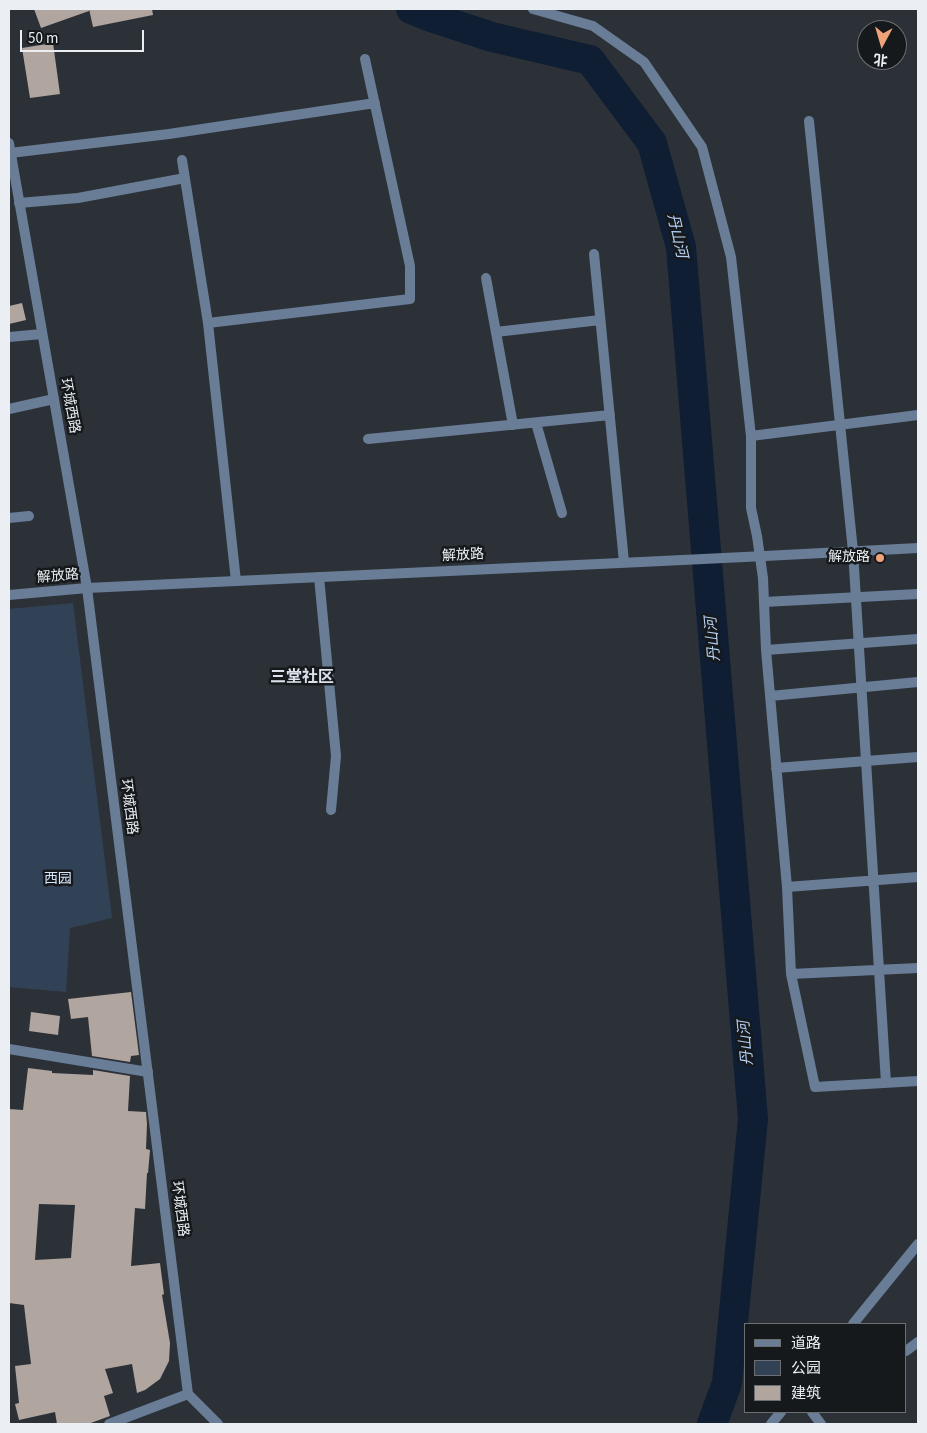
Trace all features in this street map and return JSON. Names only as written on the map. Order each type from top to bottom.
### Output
[{"type":"street","points":[[533,9],[564,13],[593,26],[644,62],[702,147],[731,257],[751,436],[751,508],[763,578],[766,650],[787,887],[791,974],[815,1087],[918,1081]]},
{"type":"street","points":[[208,323],[410,299],[410,266],[365,59]]},
{"type":"street","points":[[10,148],[169,134],[375,103]]},
{"type":"street","points":[[808,121],[853,551],[886,1083]]},
{"type":"street","name":"环城西路","points":[[10,148],[87,588],[188,1394]]},
{"type":"street","points":[[182,160],[208,323],[236,581]]},
{"type":"street","points":[[19,203],[78,198],[185,178]]},
{"type":"street","points":[[594,254],[624,562]]},
{"type":"street","points":[[486,278],[513,425]]},
{"type":"street","points":[[496,332],[600,320]]},
{"type":"street","points":[[9,337],[42,334]]},
{"type":"street","points":[[9,409],[54,399]]},
{"type":"street","points":[[368,440],[610,415]]},
{"type":"street","points":[[751,436],[918,415]]},
{"type":"street","points":[[536,423],[562,513]]},
{"type":"street","points":[[9,518],[29,516]]},
{"type":"street","name":"解放路","points":[[9,595],[87,588],[918,548]]},
{"type":"street","points":[[319,577],[336,756],[332,810]]},
{"type":"street","points":[[764,602],[918,594]]},
{"type":"street","points":[[766,650],[918,639]]},
{"type":"street","points":[[770,696],[918,682]]},
{"type":"street","points":[[776,768],[918,757]]},
{"type":"street","points":[[787,887],[918,876]]},
{"type":"street","points":[[791,974],[918,968]]},
{"type":"street","points":[[9,1049],[148,1072]]},
{"type":"street","points":[[855,1323],[918,1244]]},
{"type":"street","points":[[907,1350],[918,1342]]},
{"type":"street","points":[[110,1424],[188,1394],[218,1424]]},
{"type":"street","points":[[771,1424],[780,1413]]},
{"type":"green space","name":"西园","points":[[73,603],[112,918],[70,928],[66,992],[9,987],[9,609]]},
{"type":"building","points":[[34,9],[89,9],[89,11],[41,28]]},
{"type":"building","points":[[89,9],[152,9],[153,15],[93,27]]},
{"type":"building","points":[[53,43],[60,94],[30,98],[22,48]]},
{"type":"building","points":[[22,303],[26,320],[9,324],[9,306]]},
{"type":"building","points":[[131,992],[139,1055],[131,1056],[130,1062],[92,1056],[88,1017],[71,1019],[68,999]]},
{"type":"building","points":[[31,1012],[60,1016],[58,1035],[29,1031]]},
{"type":"building","points":[[28,1068],[52,1071],[52,1073],[93,1075],[93,1070],[130,1076],[128,1111],[146,1112],[146,1149],[150,1150],[145,1209],[135,1208],[131,1266],[160,1263],[164,1294],[162,1295],[170,1343],[169,1361],[160,1379],[145,1390],[137,1393],[132,1364],[105,1369],[113,1393],[104,1396],[110,1416],[88,1424],[57,1424],[55,1412],[19,1420],[15,1404],[19,1403],[15,1366],[31,1364],[24,1305],[9,1303],[9,1109],[23,1110]],"holes":[[[39,1204],[75,1205],[71,1258],[35,1260]]]},
{"type":"waterway","name":"丹山河","points":[[411,9],[492,37],[590,60],[652,143],[681,247],[753,1119],[727,1383],[712,1424]]},
{"type":"place","name":"解放路","points":[[880,558]]},
{"type":"district","name":"三堂社区","points":[[302,678]]}]
